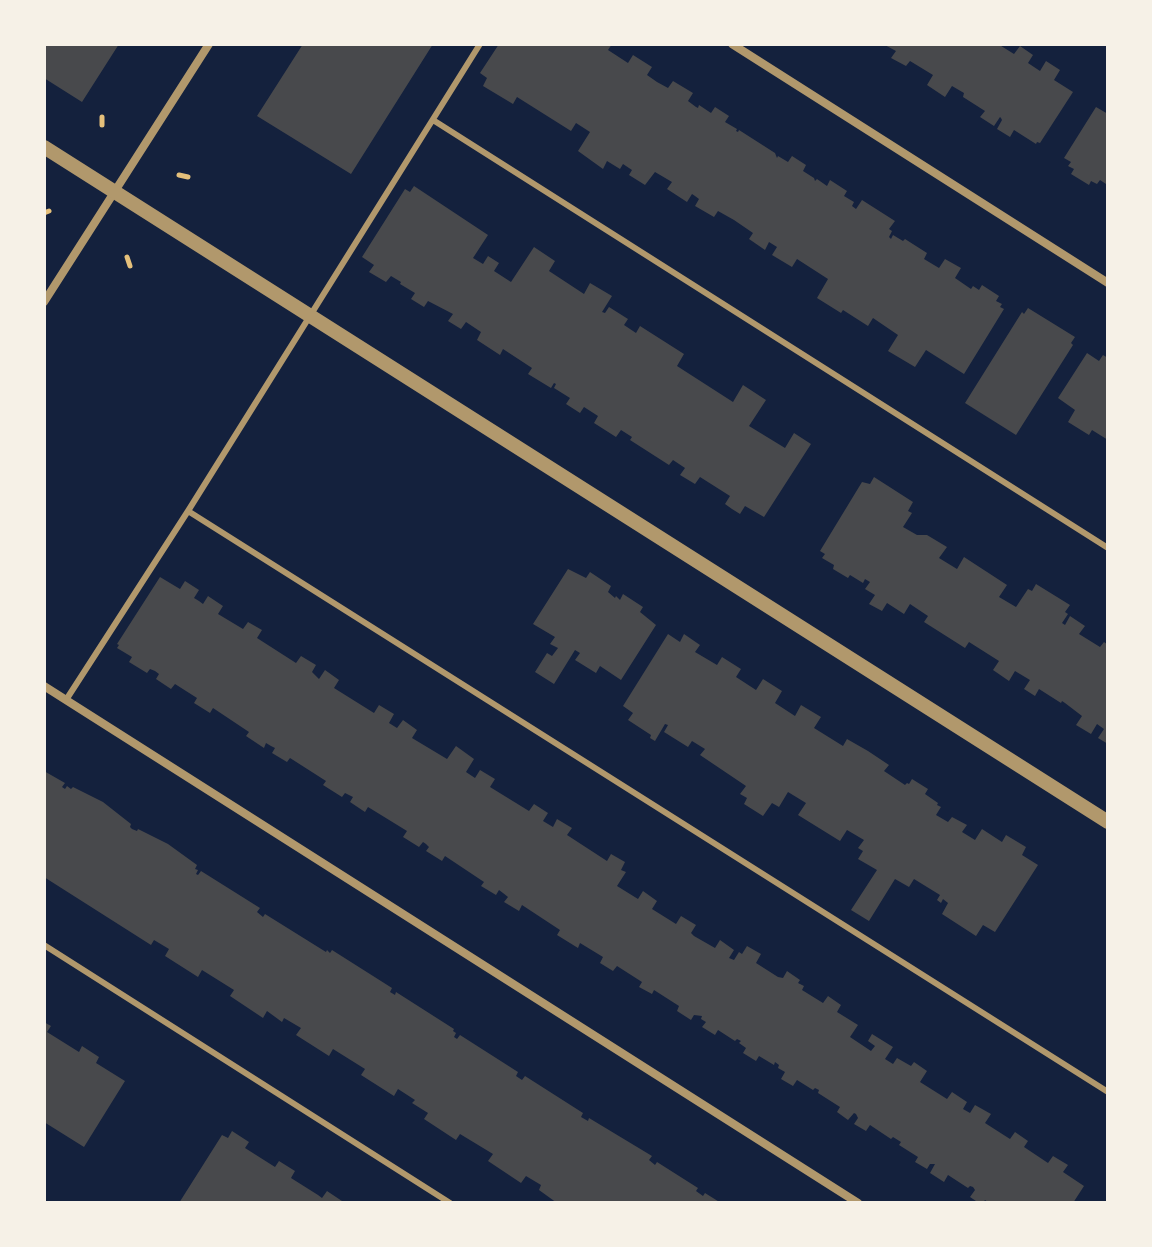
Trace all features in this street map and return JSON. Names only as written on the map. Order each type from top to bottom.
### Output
[{"type":"street","points":[[44,302],[209,44]]},
{"type":"street","points":[[732,44],[1108,283]]},
{"type":"street","points":[[44,147],[1108,822]]},
{"type":"street","points":[[44,686],[858,1203]]},
{"type":"lane","points":[[66,700],[480,44]]},
{"type":"lane","points":[[433,120],[1108,548]]},
{"type":"lane","points":[[188,511],[1108,1092]]},
{"type":"lane","points":[[44,945],[450,1203]]},
{"type":"path","points":[[102,117],[102,125]]},
{"type":"path","points":[[179,175],[188,177]]},
{"type":"path","points":[[127,257],[130,266]]},
{"type":"building","points":[[44,44],[119,44],[82,102],[44,78]]},
{"type":"building","points":[[303,44],[433,44],[351,174],[257,116]]},
{"type":"building","points":[[499,44],[612,44],[608,50],[628,63],[633,55],[652,67],[647,75],[657,82],[668,88],[673,81],[693,93],[688,101],[696,107],[699,105],[711,113],[715,107],[729,116],[725,122],[775,153],[777,158],[788,162],[792,156],[806,165],[803,171],[815,181],[817,179],[827,186],[830,180],[847,191],[844,196],[854,202],[852,206],[856,209],[862,200],[895,221],[889,229],[892,231],[891,239],[893,235],[903,241],[905,239],[927,253],[924,259],[939,268],[945,259],[961,268],[955,278],[971,289],[973,286],[979,290],[982,285],[999,296],[996,301],[1004,309],[964,374],[926,350],[915,367],[888,351],[898,335],[873,318],[868,326],[817,298],[828,279],[797,259],[792,267],[772,255],[777,247],[769,242],[765,250],[749,239],[753,233],[734,220],[718,211],[714,217],[695,206],[699,199],[692,194],[687,202],[667,189],[672,182],[655,172],[645,185],[629,175],[632,170],[623,164],[620,169],[607,161],[603,169],[578,151],[590,132],[576,123],[571,131],[517,97],[513,104],[483,86],[487,78],[480,73]]},
{"type":"building","points":[[883,44],[998,44],[1014,54],[1020,46],[1033,55],[1028,63],[1040,71],[1046,61],[1060,70],[1054,80],[1073,92],[1040,143],[1036,144],[1014,130],[1010,137],[997,129],[1002,120],[1000,117],[994,126],[980,117],[985,111],[952,86],[945,97],[927,85],[933,75],[910,61],[906,66],[891,58],[896,51]]},
{"type":"building","points":[[1096,107],[1108,114],[1108,180],[1106,184],[1100,180],[1097,184],[1091,181],[1089,185],[1071,174],[1074,169],[1068,166],[1071,162],[1064,158]]},
{"type":"building","points":[[414,186],[488,235],[473,258],[483,264],[488,256],[499,263],[494,271],[511,282],[534,247],[555,261],[549,271],[584,294],[590,283],[612,296],[602,312],[605,313],[609,307],[628,319],[624,325],[636,333],[640,326],[684,354],[677,366],[733,402],[743,385],[766,400],[749,426],[785,448],[794,433],[811,444],[764,517],[745,506],[740,514],[725,504],[730,496],[700,477],[695,484],[680,475],[685,468],[673,460],[669,465],[630,440],[632,437],[621,430],[616,437],[594,423],[598,416],[584,407],[580,413],[566,404],[570,398],[554,388],[556,384],[551,388],[528,374],[532,368],[503,349],[500,355],[477,340],[481,332],[466,322],[461,329],[448,321],[453,314],[428,301],[424,307],[411,299],[415,293],[401,282],[391,276],[386,282],[369,272],[374,265],[362,257],[405,189],[410,192]]},
{"type":"building","points":[[1028,308],[1075,337],[1071,343],[1073,345],[1016,435],[965,403],[1022,312],[1024,314]]},
{"type":"building","points":[[1087,353],[1099,361],[1103,355],[1108,358],[1108,440],[1092,430],[1089,435],[1068,422],[1075,410],[1058,398]]},
{"type":"building","points":[[874,477],[913,502],[908,511],[912,513],[903,527],[917,535],[927,535],[947,547],[939,558],[957,569],[964,557],[1007,585],[999,597],[1016,607],[1028,589],[1032,591],[1036,584],[1070,605],[1062,623],[1065,625],[1070,616],[1085,626],[1079,634],[1100,647],[1104,642],[1108,645],[1108,744],[1098,738],[1104,729],[1097,724],[1091,734],[1076,725],[1082,716],[1065,703],[1039,689],[1035,696],[1024,689],[1030,680],[1015,671],[1009,681],[993,670],[999,661],[969,642],[965,648],[924,622],[928,616],[910,604],[904,614],[887,603],[882,611],[869,604],[875,595],[865,589],[870,582],[865,579],[863,583],[850,575],[848,578],[822,558],[825,554],[820,551],[862,482],[870,484]]},
{"type":"building","points":[[568,569],[586,578],[590,572],[611,586],[608,592],[615,598],[620,600],[623,594],[643,607],[640,612],[656,625],[621,680],[600,666],[596,673],[575,660],[580,653],[575,650],[554,684],[535,672],[547,653],[552,656],[558,648],[550,644],[555,637],[533,624]]},
{"type":"building","points":[[160,577],[180,589],[185,581],[199,590],[194,598],[203,604],[208,596],[223,606],[218,614],[243,629],[248,622],[262,630],[257,638],[296,663],[301,656],[316,665],[312,672],[319,679],[325,670],[339,680],[334,688],[374,713],[379,705],[394,714],[389,723],[397,728],[403,720],[417,730],[412,738],[447,759],[456,746],[474,759],[466,772],[475,778],[480,770],[495,779],[490,787],[529,811],[534,804],[548,813],[543,821],[553,827],[557,819],[572,828],[567,835],[607,861],[611,854],[625,862],[621,870],[626,872],[617,886],[638,899],[643,891],[657,901],[652,909],[676,924],[681,916],[696,925],[691,933],[715,948],[720,940],[734,950],[729,958],[734,960],[747,946],[761,954],[756,963],[778,977],[783,978],[787,971],[800,980],[798,983],[804,986],[802,990],[823,1003],[828,996],[841,1005],[837,1012],[858,1025],[850,1037],[871,1051],[875,1046],[868,1041],[872,1034],[893,1047],[885,1059],[893,1064],[897,1058],[911,1066],[914,1062],[927,1071],[920,1082],[947,1099],[952,1092],[967,1102],[963,1109],[970,1113],[975,1105],[991,1114],[985,1123],[1010,1139],[1015,1132],[1028,1141],[1024,1147],[1048,1163],[1053,1156],[1068,1165],[1063,1172],[1084,1186],[1073,1203],[989,1203],[985,1200],[979,1203],[970,1197],[975,1190],[973,1187],[968,1188],[948,1175],[944,1182],[930,1173],[935,1164],[930,1164],[927,1169],[915,1162],[918,1157],[899,1145],[901,1142],[870,1125],[866,1131],[854,1124],[858,1118],[856,1114],[848,1120],[837,1112],[840,1107],[818,1093],[819,1090],[813,1090],[797,1080],[793,1086],[781,1079],[785,1072],[775,1062],[774,1065],[759,1056],[756,1061],[743,1053],[746,1048],[739,1043],[741,1041],[735,1041],[718,1030],[715,1035],[702,1027],[706,1022],[701,1019],[702,1016],[694,1015],[691,1020],[677,1011],[679,1006],[654,990],[652,994],[639,987],[642,982],[617,966],[613,971],[600,963],[603,957],[580,943],[578,948],[557,935],[560,930],[522,905],[519,911],[504,902],[508,897],[499,890],[496,895],[481,886],[484,882],[445,856],[442,861],[426,851],[429,847],[423,842],[419,847],[403,837],[407,831],[368,807],[365,812],[350,802],[353,797],[345,793],[342,797],[323,785],[326,781],[290,758],[287,762],[272,753],[275,748],[266,743],[264,748],[246,736],[249,732],[213,708],[210,713],[194,703],[197,698],[175,684],[171,689],[156,679],[159,674],[155,671],[150,669],[147,673],[129,662],[132,657],[117,648],[117,644]]},
{"type":"building","points":[[668,634],[680,642],[684,634],[700,645],[695,652],[717,665],[722,657],[741,669],[736,677],[756,690],[763,679],[782,691],[775,703],[795,716],[801,705],[821,717],[814,728],[843,746],[847,739],[868,751],[889,765],[884,771],[905,785],[912,779],[928,789],[925,794],[941,807],[936,815],[948,822],[952,817],[967,825],[962,832],[975,840],[982,829],[1002,842],[1006,835],[1026,847],[1022,855],[1038,865],[995,932],[983,925],[976,936],[942,914],[948,903],[943,899],[941,903],[937,900],[940,895],[914,879],[909,887],[895,879],[869,921],[851,910],[877,870],[858,859],[863,851],[858,848],[864,840],[847,830],[840,841],[798,815],[806,803],[788,792],[779,807],[772,803],[763,816],[744,804],[747,798],[740,794],[746,786],[700,755],[705,749],[692,741],[688,747],[664,732],[668,725],[665,724],[655,741],[628,720],[633,713],[623,706]]},
{"type":"building","points":[[44,771],[65,783],[62,787],[65,789],[67,786],[73,787],[103,802],[131,824],[132,829],[168,844],[197,865],[196,874],[201,871],[260,908],[257,912],[263,917],[265,914],[326,952],[332,950],[392,988],[390,992],[395,995],[396,992],[454,1029],[457,1039],[460,1035],[518,1072],[516,1076],[522,1080],[525,1076],[583,1113],[581,1117],[588,1121],[589,1118],[652,1156],[649,1160],[655,1165],[657,1162],[698,1188],[696,1191],[703,1196],[705,1193],[721,1203],[557,1203],[539,1190],[541,1185],[526,1176],[521,1183],[488,1161],[493,1154],[460,1134],[456,1140],[424,1119],[428,1113],[398,1089],[394,1096],[361,1075],[365,1069],[333,1049],[329,1056],[296,1035],[301,1028],[284,1018],[282,1022],[267,1011],[263,1018],[230,996],[234,990],[202,970],[198,977],[165,956],[169,949],[154,940],[151,945],[44,877]]},
{"type":"building","points":[[44,1022],[51,1026],[47,1032],[79,1052],[82,1046],[99,1057],[96,1063],[125,1081],[84,1147],[44,1122]]},
{"type":"building","points":[[232,1131],[249,1142],[245,1148],[275,1167],[279,1161],[295,1171],[291,1178],[322,1198],[327,1191],[345,1203],[179,1203],[222,1135],[228,1138]]}]
